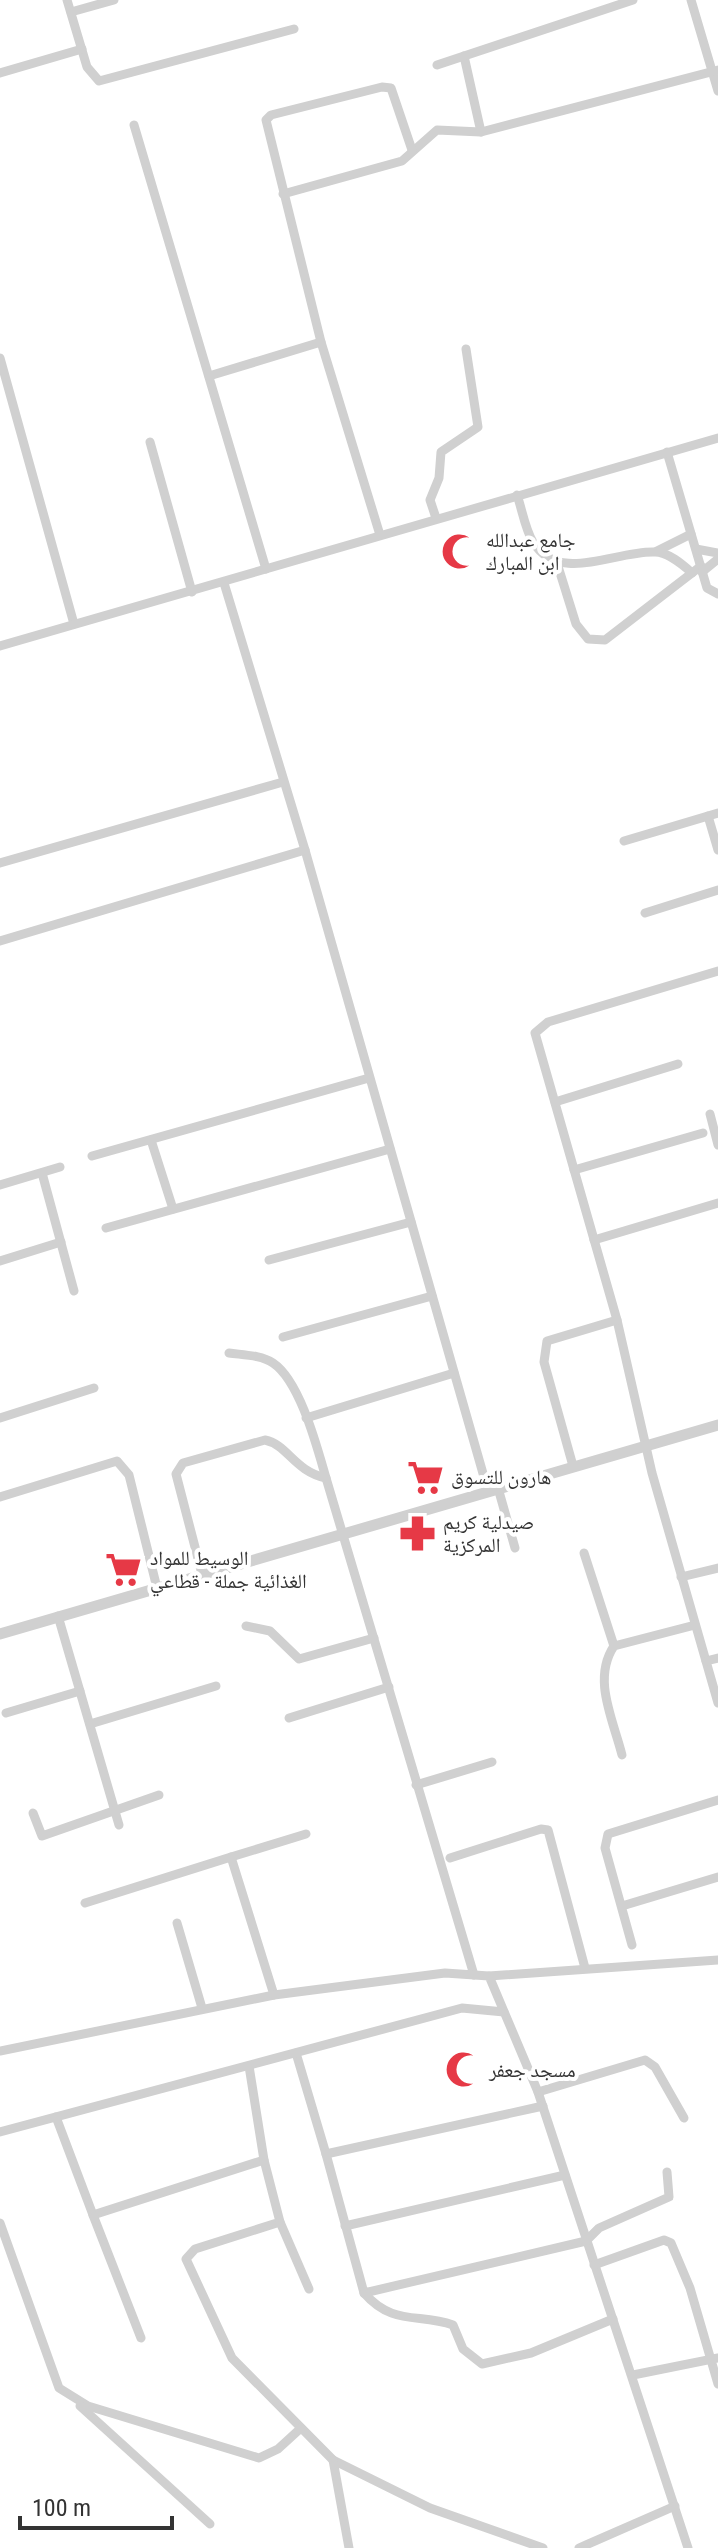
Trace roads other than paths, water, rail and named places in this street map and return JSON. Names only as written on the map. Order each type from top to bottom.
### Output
[{"type":"street","points":[[67,0],[92,76],[99,81],[294,29]]},
{"type":"street","points":[[71,12],[114,0]]},
{"type":"street","points":[[437,65],[633,0]]},
{"type":"street","points":[[691,0],[715,70],[718,91]]},
{"type":"street","points":[[0,73],[82,49]]},
{"type":"street","points":[[464,56],[481,132]]},
{"type":"street","points":[[283,194],[402,161],[437,130],[481,132],[715,70]]},
{"type":"street","points":[[380,535],[321,342],[266,120],[271,115],[382,87],[391,88],[412,150]]},
{"type":"street","points":[[134,125],[266,569]]},
{"type":"street","points":[[209,376],[321,342]]},
{"type":"street","points":[[436,518],[430,500],[439,478],[441,452],[478,427],[466,349]]},
{"type":"street","points":[[0,358],[74,624]]},
{"type":"street","points":[[0,646],[718,438]]},
{"type":"street","points":[[150,442],[192,592]]},
{"type":"street","points":[[667,452],[696,549],[698,570],[707,588],[718,594]]},
{"type":"street","points":[[517,495],[532,540],[544,556],[557,563],[582,563],[657,551],[691,534]]},
{"type":"street","points":[[696,549],[718,556]]},
{"type":"street","points":[[657,551],[698,570]]},
{"type":"street","points":[[557,563],[576,624],[588,639],[605,640],[718,556]]},
{"type":"street","points":[[224,583],[305,850],[454,1373],[515,1548]]},
{"type":"street","points":[[0,863],[283,782]]},
{"type":"street","points":[[624,841],[713,814],[718,850]]},
{"type":"street","points":[[0,941],[305,850]]},
{"type":"street","points":[[645,913],[718,890]]},
{"type":"street","points":[[718,971],[541,1027],[535,1033],[617,1320],[681,1577],[718,1703]]},
{"type":"street","points":[[555,1102],[678,1064]]},
{"type":"street","points":[[92,1156],[369,1078]]},
{"type":"street","points":[[710,1114],[718,1145]]},
{"type":"street","points":[[574,1170],[703,1133]]},
{"type":"street","points":[[151,1140],[173,1209]]},
{"type":"street","points":[[106,1228],[390,1149]]},
{"type":"street","points":[[0,1185],[60,1167]]},
{"type":"street","points":[[42,1173],[74,1291]]},
{"type":"street","points":[[594,1240],[718,1203]]},
{"type":"street","points":[[269,1260],[411,1222]]},
{"type":"street","points":[[0,1261],[61,1242]]},
{"type":"street","points":[[283,1337],[432,1296]]},
{"type":"street","points":[[573,1466],[544,1362],[547,1341],[617,1320]]},
{"type":"street","points":[[229,1353],[272,1362],[289,1382],[306,1418],[474,1975]]},
{"type":"street","points":[[306,1418],[454,1373]]},
{"type":"street","points":[[0,1418],[94,1388]]},
{"type":"street","points":[[0,1634],[718,1425]]},
{"type":"street","points":[[202,1574],[176,1474],[183,1463],[265,1440],[281,1447],[311,1475],[326,1478]]},
{"type":"street","points":[[0,1497],[117,1461],[129,1475],[157,1588]]},
{"type":"street","points":[[584,1553],[614,1646],[602,1676],[622,1755]]},
{"type":"street","points":[[681,1577],[718,1568]]},
{"type":"street","points":[[58,1616],[119,1825]]},
{"type":"street","points":[[614,1646],[695,1625]]},
{"type":"street","points":[[246,1626],[270,1631],[299,1659],[374,1638]]},
{"type":"street","points":[[706,1661],[718,1658]]},
{"type":"street","points":[[90,1724],[216,1686]]},
{"type":"street","points":[[289,1718],[389,1687]]},
{"type":"street","points":[[6,1713],[80,1691]]},
{"type":"street","points":[[416,1785],[492,1762]]},
{"type":"street","points":[[33,1813],[42,1836],[159,1795]]},
{"type":"street","points":[[632,1945],[605,1848],[608,1834],[718,1800]]},
{"type":"street","points":[[450,1858],[541,1829],[548,1830],[585,1968]]},
{"type":"street","points":[[85,1903],[306,1834]]},
{"type":"street","points":[[231,1857],[274,1995]]},
{"type":"street","points":[[622,1906],[718,1877]]},
{"type":"street","points":[[177,1923],[202,2008]]},
{"type":"street","points":[[0,2051],[274,1995],[445,1973],[489,1976],[718,1960]]},
{"type":"street","points":[[489,1976],[543,2106],[688,2548]]},
{"type":"street","points":[[0,2132],[462,2008],[504,2012]]},
{"type":"street","points":[[296,2053],[364,2293],[373,2304],[394,2315],[453,2325],[463,2349],[482,2364],[531,2353],[613,2319]]},
{"type":"street","points":[[538,2092],[645,2060],[655,2067],[684,2118]]},
{"type":"street","points":[[249,2066],[264,2160],[280,2222],[309,2289]]},
{"type":"street","points":[[326,2154],[543,2106]]},
{"type":"street","points":[[56,2117],[141,2338]]},
{"type":"street","points":[[93,2215],[264,2160]]},
{"type":"street","points":[[364,2293],[586,2241],[599,2228],[669,2197],[667,2172]]},
{"type":"street","points":[[345,2226],[565,2175]]},
{"type":"street","points":[[280,2222],[195,2249],[186,2259],[232,2358],[333,2460],[430,2508],[543,2548]]},
{"type":"street","points":[[0,2223],[59,2388],[210,2524]]},
{"type":"street","points":[[594,2265],[664,2240],[671,2243],[715,2358],[718,2384]]},
{"type":"street","points":[[633,2375],[715,2358]]},
{"type":"street","points":[[59,2388],[88,2406],[259,2458],[270,2455],[301,2428]]},
{"type":"street","points":[[333,2460],[349,2548]]},
{"type":"street","points":[[579,2548],[675,2506]]},
{"type":"place","name":"جامع عبدالله ابن المبارك","points":[[460,551]]},
{"type":"place","name":"هارون للتسوق","points":[[425,1477]]},
{"type":"place","name":"صيدلية كريم المركزية","points":[[417,1534]]},
{"type":"place","name":"الوسيط للمواد الغذائية جملة - قطاعي","points":[[124,1570]]},
{"type":"place","name":"مسجد جعفر","points":[[463,2070]]}]
